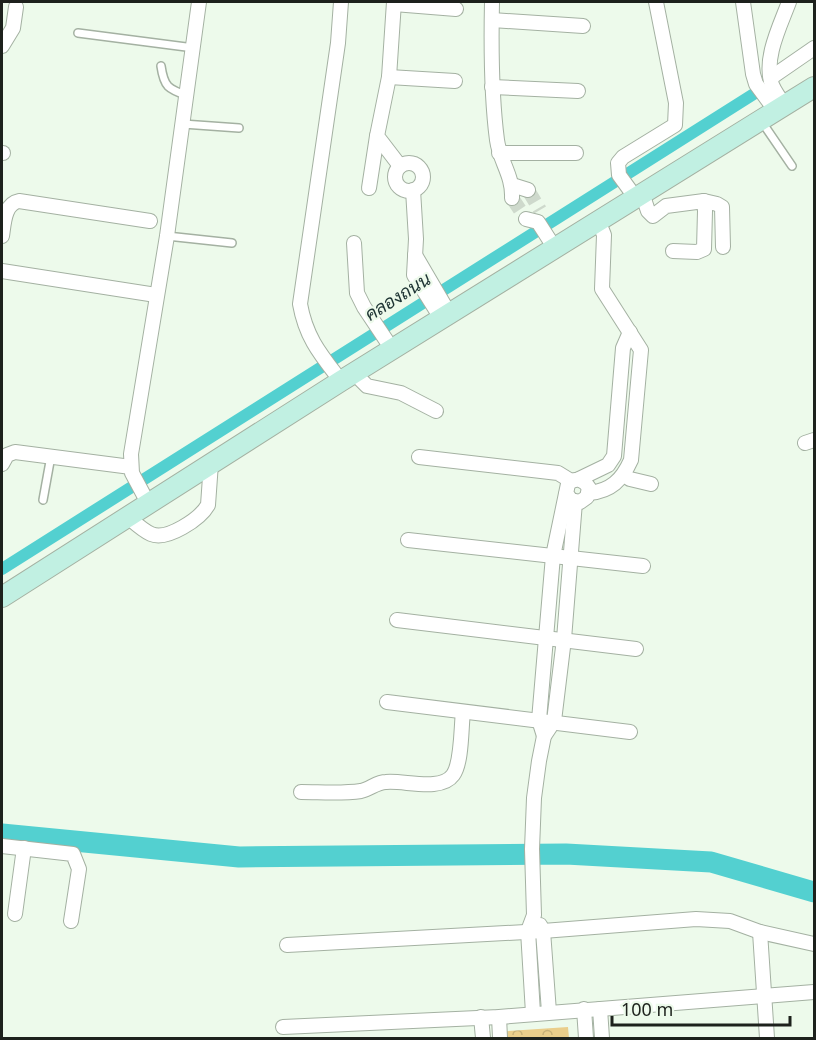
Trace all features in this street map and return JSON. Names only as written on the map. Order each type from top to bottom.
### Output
[{"type":"street","points":[[146,499],[131,470],[156,294],[188,96],[199,2]]},
{"type":"street","points":[[341,2],[338,43],[300,304],[303,324],[319,353],[343,376],[367,387],[400,393],[436,411]]},
{"type":"street","points":[[492,2],[492,87],[499,153],[512,191],[528,190]]},
{"type":"street","points":[[656,2],[675,103],[675,125],[623,157],[618,163],[619,175],[636,193],[652,216],[666,206],[704,201],[722,207],[723,247]]},
{"type":"street","points":[[743,2],[753,74],[756,84],[774,108]]},
{"type":"street","points":[[774,108],[771,64],[774,42],[789,2]]},
{"type":"street","points":[[369,188],[389,77],[394,3],[456,9]]},
{"type":"street","points":[[2,46],[12,28],[16,8]]},
{"type":"street","points":[[492,20],[583,26]]},
{"type":"street","points":[[772,80],[814,48]]},
{"type":"street","points":[[389,77],[455,81]]},
{"type":"street","points":[[492,87],[578,91]]},
{"type":"street","points":[[2,597],[127,516],[146,499],[211,463],[442,311],[553,244],[598,220],[636,193],[774,108],[814,87]]},
{"type":"street","points":[[377,136],[400,166]]},
{"type":"street","points":[[499,153],[576,153]]},
{"type":"street","points":[[412,163],[422,170],[424,176],[422,182],[413,190],[407,190],[397,183],[395,177],[400,166],[412,163]]},
{"type":"street","points":[[413,190],[415,255],[426,284],[442,311]]},
{"type":"street","points":[[2,236],[3,220],[8,208],[14,202],[19,201],[150,221]]},
{"type":"street","points":[[673,251],[697,252],[704,249],[704,201]]},
{"type":"street","points":[[536,219],[553,244]]},
{"type":"street","points":[[419,458],[558,473],[584,500],[589,493],[603,492],[624,475],[631,460],[640,350],[602,289],[604,235],[598,220]]},
{"type":"street","points":[[354,243],[357,293],[390,346]]},
{"type":"street","points":[[2,271],[156,294]]},
{"type":"street","points":[[544,736],[539,720],[553,556],[573,489],[608,465],[614,456],[623,348],[630,332]]},
{"type":"street","points":[[2,464],[8,455],[15,452],[131,470]]},
{"type":"street","points":[[127,516],[152,534],[168,535],[179,529],[205,511],[208,505],[211,463]]},
{"type":"street","points":[[624,475],[630,479],[651,484]]},
{"type":"street","points":[[533,1013],[528,931],[534,915],[532,849],[534,798],[544,736],[554,721],[571,559],[573,489]]},
{"type":"street","points":[[408,540],[644,566]]},
{"type":"street","points":[[397,620],[636,649]]},
{"type":"street","points":[[387,702],[630,732]]},
{"type":"street","points":[[301,792],[350,792],[387,782],[435,784],[447,780],[453,775],[458,764],[463,712]]},
{"type":"street","points":[[2,846],[73,855],[79,869],[71,921]]},
{"type":"street","points":[[15,914],[24,848]]},
{"type":"street","points":[[534,915],[543,931],[549,1012]]},
{"type":"street","points":[[286,945],[714,919],[730,921],[760,932],[814,944]]},
{"type":"street","points":[[760,932],[767,1038]]},
{"type":"street","points":[[283,1027],[499,1017],[814,992]]},
{"type":"street","points":[[584,1009],[586,1038]]},
{"type":"street","points":[[600,1009],[602,1038]]},
{"type":"street","points":[[481,1017],[483,1038]]},
{"type":"street","points":[[499,1017],[500,1038]]},
{"type":"lane","points":[[78,33],[194,48]]},
{"type":"lane","points":[[161,66],[164,81],[169,88],[188,96]]},
{"type":"lane","points":[[774,108],[792,166]]},
{"type":"lane","points":[[183,124],[239,128]]},
{"type":"lane","points":[[167,236],[232,243]]},
{"type":"lane","points":[[44,500],[51,456]]},
{"type":"green space","points":[[568,1027],[569,1038],[495,1038],[494,1032]]},
{"type":"waterway","name":"คลองถนน","points":[[2,569],[768,85]]},
{"type":"waterway","points":[[2,834],[239,857],[566,854],[711,862],[814,892]]},
{"type":"tunnel","points":[[528,190],[540,210]]},
{"type":"tunnel","points":[[512,198],[526,219]]}]
